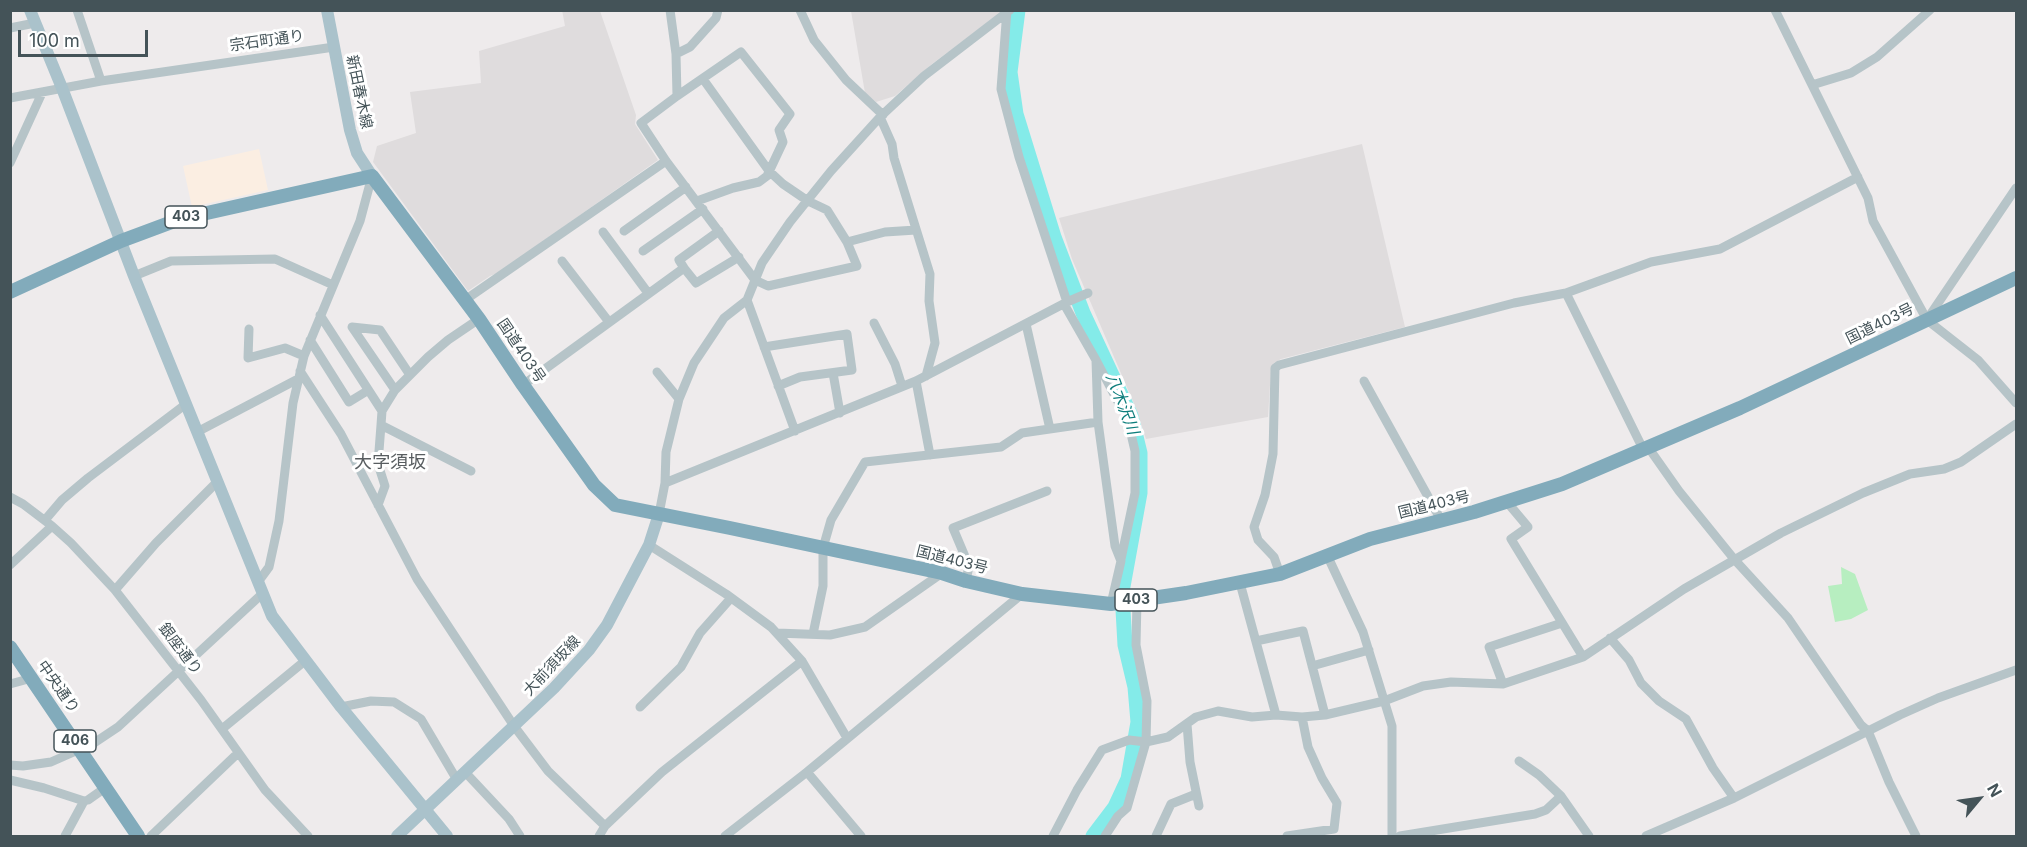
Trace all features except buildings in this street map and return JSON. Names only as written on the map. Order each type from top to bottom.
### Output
[{"type":"highway","name":"403","points":[[10,292],[121,241],[180,219],[372,176]]},
{"type":"highway","name":"国道403号","points":[[372,176],[479,319],[523,386],[594,485],[615,505],[942,573],[1022,594],[1111,604],[1240,583],[1280,574],[1370,539],[1508,502],[1562,484],[1740,408],[2015,281]]},
{"type":"highway","name":"中央通り","points":[[10,647],[138,837]]},
{"type":"main road","points":[[30,10],[63,88],[134,276],[272,616],[341,707],[447,837]]},
{"type":"main road","name":"新田春木線","points":[[327,10],[350,130],[357,153],[372,176]]},
{"type":"main road","name":"大前須坂線","points":[[397,837],[514,726],[589,650],[607,625],[649,545],[659,514]]},
{"type":"street","points":[[77,10],[101,81]]},
{"type":"street","points":[[670,10],[676,54],[677,96]]},
{"type":"street","points":[[676,54],[690,47],[716,18],[718,10]]},
{"type":"street","points":[[800,10],[814,40],[846,80],[882,116],[892,144],[894,158],[930,274],[929,301],[935,343],[926,376]]},
{"type":"street","points":[[1775,10],[1868,198],[1873,221],[1927,320],[1978,360],[2016,403]]},
{"type":"street","points":[[1812,85],[1851,73],[1877,57],[1930,10]]},
{"type":"street","points":[[659,514],[665,483],[666,452],[679,399],[694,363],[724,318],[747,300],[767,255],[831,171],[882,116],[924,76],[1008,11]]},
{"type":"street","points":[[1008,11],[1001,89],[1019,157],[1065,303],[1128,421],[1135,451],[1135,493],[1111,604]]},
{"type":"street","points":[[10,28],[35,23]]},
{"type":"street","name":"宗石町通り","points":[[42,93],[101,81],[334,47]]},
{"type":"street","points":[[697,201],[732,188],[759,182],[767,176],[769,171],[783,142],[779,130],[790,114],[741,52],[641,123],[666,161],[755,280],[768,286],[857,266],[847,242],[827,210],[808,201],[769,171],[703,79]]},
{"type":"street","points":[[10,98],[42,93]]},
{"type":"street","points":[[10,162],[42,93]]},
{"type":"street","points":[[465,300],[666,161]]},
{"type":"street","points":[[10,765],[23,766],[51,762],[94,743],[118,727],[260,588],[269,567],[279,521],[293,403],[304,356],[360,220],[372,176]]},
{"type":"street","points":[[1280,574],[1274,557],[1258,540],[1254,526],[1265,495],[1274,454],[1275,368],[1279,365],[1460,317],[1566,293],[1651,262],[1720,249],[1858,177]]},
{"type":"street","points":[[624,231],[686,187]]},
{"type":"street","points":[[1927,320],[2016,188]]},
{"type":"street","points":[[643,251],[703,209]]},
{"type":"street","points":[[847,242],[885,232],[916,230]]},
{"type":"street","points":[[719,231],[679,260],[684,268],[696,283],[739,257]]},
{"type":"street","points":[[603,232],[648,293]]},
{"type":"street","points":[[134,276],[171,261],[275,259],[333,285]]},
{"type":"street","points":[[562,261],[609,322]]},
{"type":"street","points":[[523,386],[684,268]]},
{"type":"street","points":[[665,483],[916,381],[1088,293]]},
{"type":"street","points":[[1566,293],[1646,448],[1734,559],[1788,618],[1868,731],[1913,835]]},
{"type":"street","points":[[747,300],[795,431]]},
{"type":"street","points":[[320,315],[382,411]]},
{"type":"street","points":[[378,505],[386,486],[378,464],[382,411],[395,390],[410,375],[448,340],[479,319]]},
{"type":"street","points":[[874,323],[895,364],[902,386]]},
{"type":"street","points":[[1026,324],[1050,429]]},
{"type":"street","points":[[395,390],[351,327],[380,330],[410,375]]},
{"type":"street","points":[[249,329],[248,358],[285,348],[304,356]]},
{"type":"street","points":[[764,347],[847,334],[852,370],[800,377],[778,386]]},
{"type":"street","points":[[310,340],[349,402],[368,391]]},
{"type":"street","points":[[1096,360],[1098,422],[1115,546],[1121,561]]},
{"type":"street","points":[[657,372],[679,399]]},
{"type":"street","points":[[833,373],[840,413]]},
{"type":"street","points":[[197,432],[299,375]]},
{"type":"street","points":[[299,375],[342,434],[417,579],[514,726],[548,771],[606,826]]},
{"type":"street","points":[[916,381],[930,455]]},
{"type":"street","points":[[1364,381],[1441,520]]},
{"type":"street","points":[[10,566],[48,523],[62,500],[186,404]]},
{"type":"street","points":[[813,634],[823,586],[823,548],[831,520],[865,462],[1001,447],[1023,434],[1098,422]]},
{"type":"street","points":[[1053,837],[1077,790],[1102,750],[1129,740],[1146,742],[1168,737],[1196,717],[1218,711],[1252,717],[1325,715],[1384,701],[1423,686],[1451,682],[1503,684],[1583,657],[1683,589],[1781,532],[1863,493],[1911,474],[1944,469],[1960,462],[2016,424]]},
{"type":"street","points":[[381,425],[471,471]]},
{"type":"street","points":[[115,590],[156,543],[217,482]]},
{"type":"street","points":[[966,581],[969,566],[953,528],[1047,491]]},
{"type":"street","name":"銀座通り","points":[[10,497],[23,504],[71,543],[115,590],[153,637],[266,790],[308,837]]},
{"type":"street","points":[[1508,502],[1528,528],[1511,539],[1583,657]]},
{"type":"street","points":[[649,545],[731,598],[777,633],[802,661],[847,738]]},
{"type":"street","points":[[1327,555],[1363,632],[1392,726],[1392,837]]},
{"type":"street","points":[[777,633],[830,635],[865,627],[931,583],[942,573]]},
{"type":"street","points":[[1240,583],[1276,715]]},
{"type":"street","points":[[725,837],[1022,594]]},
{"type":"street","points":[[640,707],[681,668],[700,633],[731,598]]},
{"type":"street","points":[[1106,837],[1118,816],[1127,808],[1146,742],[1147,701],[1136,645],[1137,600]]},
{"type":"street","points":[[1503,684],[1489,647],[1562,622]]},
{"type":"street","points":[[1256,641],[1303,631],[1325,715]]},
{"type":"street","points":[[1610,638],[1629,660],[1641,684],[1659,701],[1686,719],[1713,768],[1734,798]]},
{"type":"street","points":[[1312,666],[1369,650]]},
{"type":"street","points":[[222,729],[306,660]]},
{"type":"street","points":[[599,837],[606,826],[662,772],[802,661]]},
{"type":"street","points":[[1646,837],[1734,798],[1938,698],[2016,670]]},
{"type":"street","points":[[10,684],[32,678]]},
{"type":"street","points":[[341,707],[371,701],[394,702],[421,719],[461,776],[509,819],[520,837]]},
{"type":"street","points":[[1287,837],[1334,829],[1337,803],[1322,778],[1308,747],[1302,717]]},
{"type":"street","points":[[1186,724],[1190,762],[1199,806]]},
{"type":"street","points":[[152,837],[238,753]]},
{"type":"street","points":[[1519,761],[1539,775],[1561,796],[1588,837]]},
{"type":"street","points":[[807,772],[861,837]]},
{"type":"street","points":[[10,780],[84,801],[88,801],[105,788]]},
{"type":"street","points":[[1156,837],[1171,804],[1196,794]]},
{"type":"street","points":[[1400,837],[1535,814],[1546,810],[1561,796]]},
{"type":"street","points":[[64,837],[84,801]]},
{"type":"shaded area","points":[[562,10],[600,11],[636,115],[635,124],[658,160],[498,273],[468,291],[373,162],[377,146],[416,133],[410,92],[481,83],[479,51],[565,26]]},
{"type":"shaded area","points":[[851,11],[1003,11],[932,64],[895,96],[876,102],[865,93]]},
{"type":"shaded area","points":[[1362,144],[1405,327],[1281,359],[1274,363],[1271,369],[1268,417],[1146,439],[1135,406],[1072,259],[1059,218]]},
{"type":"shaded area","points":[[259,149],[268,190],[192,207],[183,166]]},
{"type":"green space","points":[[1841,567],[1855,574],[1868,610],[1851,619],[1835,622],[1828,586],[1842,584]]},
{"type":"waterway","name":"八木沢川","points":[[1018,10],[1010,72],[1016,114],[1054,237],[1083,313],[1131,416],[1140,453],[1140,493],[1122,592],[1125,645],[1135,687],[1138,722],[1128,779],[1115,807],[1093,836]]},
{"type":"district","name":"大字須坂","points":[[390,463]]}]
